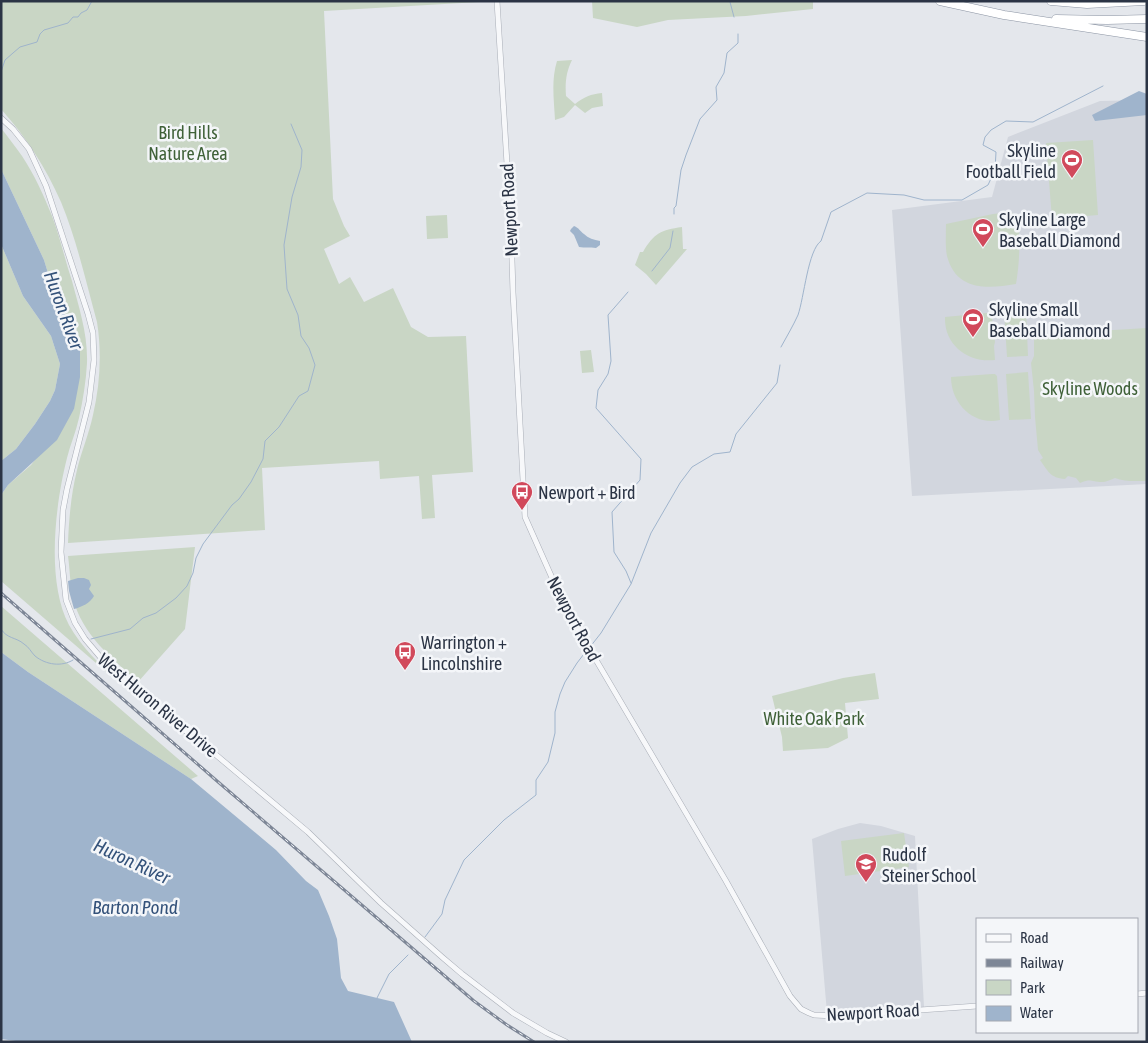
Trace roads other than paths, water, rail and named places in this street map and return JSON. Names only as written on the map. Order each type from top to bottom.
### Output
[{"type":"highway","points":[[940,1],[1004,15],[1147,37]]},
{"type":"highway","points":[[1051,1],[1086,4],[1144,1]]},
{"type":"highway","points":[[1004,15],[1067,20],[1147,19]]},
{"type":"street","name":"Newport Road","points":[[496,1],[511,229],[526,517],[557,589],[589,648],[722,874],[790,996],[801,1009],[814,1015],[830,1016],[976,1006]]},
{"type":"street","name":"West Huron River Drive","points":[[1,118],[13,129],[29,149],[46,186],[88,314],[92,333],[94,360],[89,402],[63,510],[61,549],[66,600],[75,623],[93,649],[121,677],[308,832],[381,903],[442,957],[513,1013],[566,1042]]},
{"type":"water","points":[[1139,91],[1147,94],[1147,115],[1095,121],[1092,115]]},
{"type":"water","name":"Huron River","points":[[1,169],[44,260],[54,293],[80,345],[80,377],[74,409],[57,440],[8,485],[1,495],[1,461],[16,449],[50,401],[55,390],[60,364],[51,336],[23,296],[1,244]]},
{"type":"water","points":[[574,226],[587,237],[600,241],[600,245],[596,248],[579,247],[574,235],[570,231]]},
{"type":"water","points":[[78,578],[89,580],[91,585],[89,589],[94,596],[86,604],[74,609],[68,581]]},
{"type":"water","name":"Barton Pond","points":[[1,652],[28,672],[191,779],[276,850],[306,881],[318,890],[337,939],[341,978],[348,991],[394,1002],[412,1042],[23,1042],[1,1039]]},
{"type":"waterway","points":[[1,72],[5,60],[20,47],[37,42],[44,30],[68,23],[73,17],[78,17],[87,10],[92,1]]},
{"type":"waterway","points":[[730,2],[734,17]]},
{"type":"waterway","points":[[674,214],[681,170],[686,155],[700,119],[717,100],[716,87],[724,73],[727,53],[738,43],[738,34]]},
{"type":"waterway","points":[[781,347],[798,315],[813,254],[821,241],[831,212],[867,193],[904,195],[924,200],[962,200],[988,185],[995,170],[996,152],[983,145],[985,137],[991,130],[1006,121],[1033,122],[1103,86]]},
{"type":"waterway","points":[[91,639],[130,629],[143,618],[156,613],[176,598],[187,586],[193,573],[196,558],[203,544],[251,482],[263,459],[265,441],[279,427],[299,396],[308,391],[315,365],[309,348],[301,336],[298,315],[287,289],[284,245],[292,197],[301,167],[302,150],[291,124]]},
{"type":"waterway","points":[[652,271],[670,248],[673,231]]},
{"type":"waterway","points":[[628,292],[608,315],[611,361],[608,374],[598,390],[596,408],[641,459],[640,480],[612,512],[614,552],[631,583]]},
{"type":"waterway","points":[[590,647],[601,633],[631,584],[651,533],[680,483],[692,467],[714,454],[730,452],[736,434],[777,383],[780,365]]},
{"type":"waterway","points":[[1,629],[6,635],[26,645],[39,659],[54,664],[64,664],[73,660]]},
{"type":"waterway","points":[[425,937],[442,914],[445,900],[464,860],[504,820],[536,795],[536,780],[548,762],[555,733],[555,712],[560,694],[565,682],[587,650]]},
{"type":"waterway","points":[[377,998],[389,974],[408,955]]},
{"type":"railway","points":[[1,593],[474,1001],[534,1042]]},
{"type":"place","name":"Skyline Football Field","points":[[1072,179]]},
{"type":"place","name":"Skyline Large Baseball Diamond","points":[[983,248]]},
{"type":"place","name":"Skyline Small Baseball Diamond","points":[[973,338]]},
{"type":"place","name":"Newport + Bird","points":[[522,511]]},
{"type":"place","name":"Warrington + Lincolnshire","points":[[405,671]]},
{"type":"place","name":"Rudolf Steiner School","points":[[866,883]]},
{"type":"park label","name":"Bird Hills Nature Area","points":[[188,142]]},
{"type":"park label","name":"Skyline Woods","points":[[1090,388]]},
{"type":"park label","name":"White Oak Park","points":[[814,718]]}]
